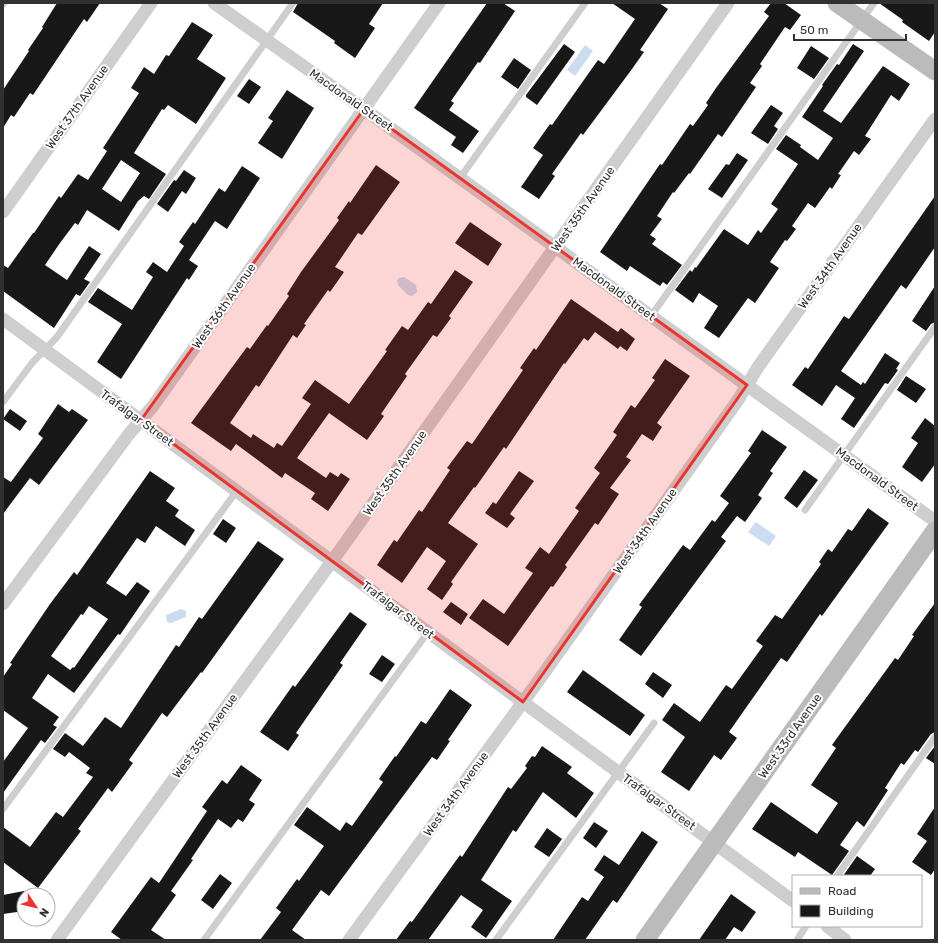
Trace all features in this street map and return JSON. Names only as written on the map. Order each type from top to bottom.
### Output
[{"type":"street","name":"West 37th Avenue","points":[[3,212],[151,3]]},
{"type":"street","name":"Macdonald Street","points":[[214,3],[364,109],[844,455],[934,534]]},
{"type":"street","name":"West 36th Avenue","points":[[3,604],[129,434],[158,400],[439,3]]},
{"type":"street","name":"West 35th Avenue","points":[[57,940],[333,561],[728,3]]},
{"type":"street","points":[[837,3],[935,71]]},
{"type":"street","name":"West 34th Avenue","points":[[349,940],[523,702],[737,402],[747,385],[935,119]]},
{"type":"street","name":"Trafalgar Street","points":[[3,319],[236,492],[333,561],[715,842],[792,900]]},
{"type":"street","name":"West 33rd Avenue","points":[[645,940],[934,534]]},
{"type":"street","points":[[827,927],[845,940]]},
{"type":"lane","points":[[3,402],[32,362],[58,338],[293,3]]},
{"type":"lane","points":[[460,178],[585,3]]},
{"type":"lane","points":[[651,316],[874,3]]},
{"type":"lane","points":[[805,510],[935,327]]},
{"type":"lane","points":[[3,809],[236,492]]},
{"type":"lane","points":[[204,940],[428,632]]},
{"type":"lane","points":[[496,940],[654,723]]},
{"type":"lane","points":[[838,875],[935,737]]},
{"type":"lane","points":[[797,940],[805,927]]},
{"type":"highlighted area","points":[[364,109],[747,385],[523,702],[141,420]]},
{"type":"water","points":[[585,45],[593,51],[575,76],[567,70]]},
{"type":"water","points":[[404,277],[416,285],[417,292],[412,296],[408,295],[398,285],[397,280]]},
{"type":"water","points":[[756,522],[776,536],[769,546],[748,532]]},
{"type":"water","points":[[181,609],[186,611],[186,617],[171,623],[167,622],[166,615]]},
{"type":"building","points":[[57,3],[100,3],[87,22],[84,19],[33,95],[30,93],[14,117],[11,115],[3,128],[3,90],[29,51],[28,50],[43,28],[42,27]]},
{"type":"building","points":[[298,3],[383,3],[369,24],[375,28],[355,58],[334,43],[335,41],[293,12]]},
{"type":"building","points":[[487,3],[503,3],[515,11],[480,63],[478,62],[451,101],[454,103],[449,110],[479,131],[463,153],[451,145],[456,137],[414,108]]},
{"type":"building","points":[[612,3],[659,3],[668,9],[640,50],[644,52],[583,135],[581,133],[552,174],[555,176],[539,199],[521,187],[543,155],[533,148],[550,124],[552,125],[598,60],[604,64],[635,19]]},
{"type":"building","points":[[771,3],[784,3],[801,15],[790,30],[785,27],[760,64],[762,66],[750,83],[756,87],[722,137],[718,134],[690,174],[689,173],[674,193],[673,192],[657,216],[662,219],[650,235],[656,239],[652,244],[682,265],[667,285],[663,282],[660,286],[630,266],[627,271],[600,252],[660,164],[662,165],[690,124],[693,126],[708,105],[706,103],[716,88],[769,16],[764,12]]},
{"type":"building","points":[[879,3],[935,3],[935,32],[929,41],[902,22],[903,20]]},
{"type":"building","points":[[192,22],[213,35],[197,59],[226,78],[196,124],[168,105],[164,110],[162,109],[134,153],[166,174],[149,199],[144,196],[138,201],[119,231],[87,210],[78,225],[75,223],[60,243],[45,265],[67,280],[89,246],[101,254],[84,279],[90,282],[80,296],[76,294],[54,328],[3,291],[3,265],[8,268],[59,196],[61,198],[78,174],[88,180],[107,151],[103,148],[139,93],[131,88],[144,67],[154,74],[166,55],[169,56]],"holes":[[[121,160],[140,173],[121,202],[102,189]]]},
{"type":"building","points":[[564,44],[575,52],[537,105],[526,97],[526,95]]},
{"type":"building","points":[[853,44],[864,51],[823,111],[841,123],[883,66],[910,84],[899,101],[891,95],[865,136],[871,139],[859,155],[854,151],[838,174],[841,175],[832,189],[830,187],[815,208],[808,203],[792,226],[796,229],[787,241],[785,240],[770,262],[779,268],[755,303],[748,298],[719,338],[704,328],[718,306],[699,293],[693,303],[675,290],[690,270],[692,272],[695,267],[696,268],[724,229],[748,245],[758,230],[761,233],[778,209],[771,204],[798,164],[776,149],[786,135],[801,145],[800,147],[818,160],[833,138],[802,117],[823,86],[822,85],[837,64],[839,65]]},
{"type":"building","points":[[811,46],[829,58],[814,79],[797,68]]},
{"type":"building","points":[[514,58],[531,70],[518,89],[501,77]]},
{"type":"building","points":[[249,79],[261,87],[249,104],[237,96]]},
{"type":"building","points":[[287,90],[314,108],[282,159],[258,143],[273,121],[268,118]]},
{"type":"building","points":[[771,105],[783,113],[774,126],[778,129],[768,144],[751,133]]},
{"type":"building","points":[[737,153],[748,160],[722,198],[708,189],[726,164],[729,165]]},
{"type":"building","points":[[376,165],[400,182],[362,235],[358,233],[335,267],[344,272],[330,292],[328,290],[304,324],[306,325],[297,338],[293,335],[259,387],[256,385],[230,423],[251,438],[253,434],[274,448],[277,443],[282,446],[311,404],[302,398],[315,380],[349,404],[387,351],[385,350],[402,326],[408,330],[428,302],[431,304],[455,270],[473,282],[449,316],[451,318],[437,337],[433,335],[405,374],[407,376],[381,414],[384,416],[367,440],[329,413],[297,458],[326,478],[330,472],[338,477],[341,473],[350,479],[328,511],[311,499],[315,493],[285,473],[282,478],[236,444],[231,451],[191,423],[247,347],[250,349],[267,325],[268,326],[289,296],[287,294],[301,272],[339,220],[337,218],[349,201],[350,203]]},
{"type":"building","points":[[242,166],[260,178],[227,229],[215,221],[189,260],[198,266],[189,280],[187,278],[121,379],[97,362],[122,324],[88,302],[98,288],[132,310],[153,277],[146,272],[153,262],[167,272],[184,246],[179,242],[193,222],[195,224],[219,188],[225,192]]},
{"type":"building","points":[[184,170],[196,178],[186,194],[182,191],[168,212],[157,204],[174,180],[176,181]]},
{"type":"building","points":[[935,196],[935,247],[906,289],[901,285],[841,371],[861,385],[863,382],[865,384],[885,353],[900,363],[896,369],[898,370],[888,384],[885,383],[854,428],[841,419],[855,398],[836,385],[822,406],[792,385],[805,367],[808,369],[844,316],[849,319]]},
{"type":"building","points":[[470,222],[502,244],[488,266],[455,243]]},
{"type":"building","points":[[935,286],[935,322],[931,324],[926,331],[912,321]]},
{"type":"building","points":[[571,299],[618,332],[621,328],[635,339],[627,351],[620,346],[618,349],[595,332],[588,341],[584,338],[565,364],[564,363],[506,449],[504,447],[448,523],[478,544],[451,582],[453,584],[442,600],[427,589],[446,561],[427,547],[402,583],[377,565],[394,540],[397,542],[419,510],[422,512],[450,470],[447,468],[467,441],[472,444],[523,370],[520,368],[534,348],[536,350]]},
{"type":"building","points":[[665,359],[690,376],[657,423],[662,427],[653,441],[642,434],[626,457],[631,460],[610,488],[619,494],[598,525],[595,523],[565,565],[567,567],[553,587],[551,586],[508,646],[469,618],[483,599],[504,614],[533,573],[525,568],[540,547],[549,554],[579,511],[575,508],[600,473],[594,468],[617,435],[613,432],[631,405],[635,408],[655,380],[652,378]]},
{"type":"building","points":[[906,376],[926,389],[916,403],[897,390]]},
{"type":"building","points":[[58,404],[69,412],[72,409],[88,420],[39,485],[30,478],[3,514],[3,477],[11,482],[43,438],[38,434]]},
{"type":"building","points":[[10,409],[27,421],[20,431],[3,419]]},
{"type":"building","points":[[925,418],[935,426],[935,464],[922,482],[902,467],[918,443],[911,438]]},
{"type":"building","points":[[762,430],[787,447],[770,471],[773,473],[758,495],[762,498],[745,522],[737,516],[721,537],[726,541],[641,656],[619,640],[642,607],[639,605],[683,545],[690,550],[712,520],[715,522],[729,503],[720,496],[751,453],[748,451]]},
{"type":"building","points":[[804,470],[818,480],[797,508],[784,498]]},
{"type":"building","points":[[150,471],[175,488],[166,501],[179,510],[175,516],[195,530],[185,546],[156,526],[145,543],[137,538],[106,583],[126,596],[137,582],[150,591],[120,635],[118,634],[74,693],[48,674],[32,698],[59,717],[53,725],[57,727],[45,743],[41,740],[3,793],[3,762],[28,728],[3,710],[3,677],[12,664],[10,663],[50,604],[74,572],[77,575]],"holes":[[[89,606],[108,619],[74,668],[73,667],[70,670],[51,656],[81,614],[83,615]]]},
{"type":"building","points":[[519,471],[534,481],[510,514],[515,518],[507,528],[485,513],[493,502],[496,504]]},
{"type":"building","points":[[868,508],[889,523],[822,616],[820,614],[787,662],[781,658],[729,732],[737,738],[721,760],[714,755],[689,791],[661,772],[685,737],[662,720],[674,703],[700,722],[726,685],[732,689],[763,646],[756,641],[775,615],[782,619],[821,564],[819,562],[828,549],[832,552],[848,529],[852,531]]},
{"type":"building","points":[[223,519],[236,528],[226,543],[213,534]]},
{"type":"building","points":[[258,541],[284,559],[202,673],[201,672],[167,717],[162,713],[129,760],[133,763],[112,792],[108,788],[78,829],[81,831],[39,887],[37,887],[3,862],[3,827],[30,847],[56,812],[63,817],[93,777],[86,773],[90,768],[69,752],[65,757],[53,749],[65,733],[83,746],[105,717],[121,728],[176,645],[179,647],[199,617],[202,619]]},
{"type":"building","points":[[451,602],[468,614],[461,625],[443,612]]},
{"type":"building","points":[[935,603],[935,732],[931,734],[918,752],[915,750],[904,765],[901,763],[885,788],[888,790],[864,827],[857,821],[840,845],[849,851],[832,875],[798,852],[795,857],[752,829],[771,802],[817,834],[838,803],[811,785],[836,748],[832,745],[895,658],[898,660],[914,636],[912,635]]},
{"type":"building","points":[[350,612],[367,624],[340,663],[343,665],[296,733],[299,735],[288,751],[260,732],[293,685],[295,687]]},
{"type":"building","points":[[382,655],[395,664],[382,682],[369,674]]},
{"type":"building","points":[[583,670],[645,715],[630,736],[567,692]]},
{"type":"building","points":[[653,672],[672,685],[663,698],[645,684]]},
{"type":"building","points":[[450,689],[472,705],[448,740],[450,741],[437,760],[432,757],[329,896],[321,890],[292,930],[306,940],[260,940],[281,912],[276,908],[297,879],[299,881],[324,846],[294,825],[307,807],[340,831],[346,822],[352,826],[383,782],[379,779],[395,756],[396,757],[421,721],[426,724]]},
{"type":"building","points":[[542,746],[572,767],[567,773],[594,793],[576,818],[543,792],[516,832],[513,830],[481,880],[512,901],[486,938],[471,927],[483,910],[461,895],[428,940],[396,940],[410,921],[412,922],[460,855],[462,857],[508,787],[511,789],[527,768],[525,766],[532,756],[535,757]]},
{"type":"building","points":[[935,746],[935,764],[926,758]]},
{"type":"building","points":[[241,765],[262,780],[249,800],[255,804],[243,822],[238,819],[231,828],[218,819],[191,859],[193,860],[171,891],[176,895],[151,930],[166,940],[122,940],[111,932],[151,877],[159,883],[207,811],[202,807],[222,780],[227,784]]},
{"type":"building","points":[[935,807],[935,869],[931,875],[912,862],[927,841],[917,834]]},
{"type":"building","points":[[594,822],[608,831],[596,848],[583,838]]},
{"type":"building","points":[[547,828],[562,839],[549,857],[534,847]]},
{"type":"building","points":[[642,831],[658,842],[617,903],[613,900],[585,940],[553,940],[582,897],[588,901],[604,877],[594,870],[604,855],[619,865]]},
{"type":"building","points":[[857,856],[875,869],[871,875],[844,875]]},
{"type":"building","points":[[220,874],[232,883],[213,909],[201,900]]},
{"type":"building","points":[[16,893],[16,912],[3,914],[3,895]]},
{"type":"building","points":[[731,894],[756,912],[742,932],[734,927],[725,940],[699,940]]}]
